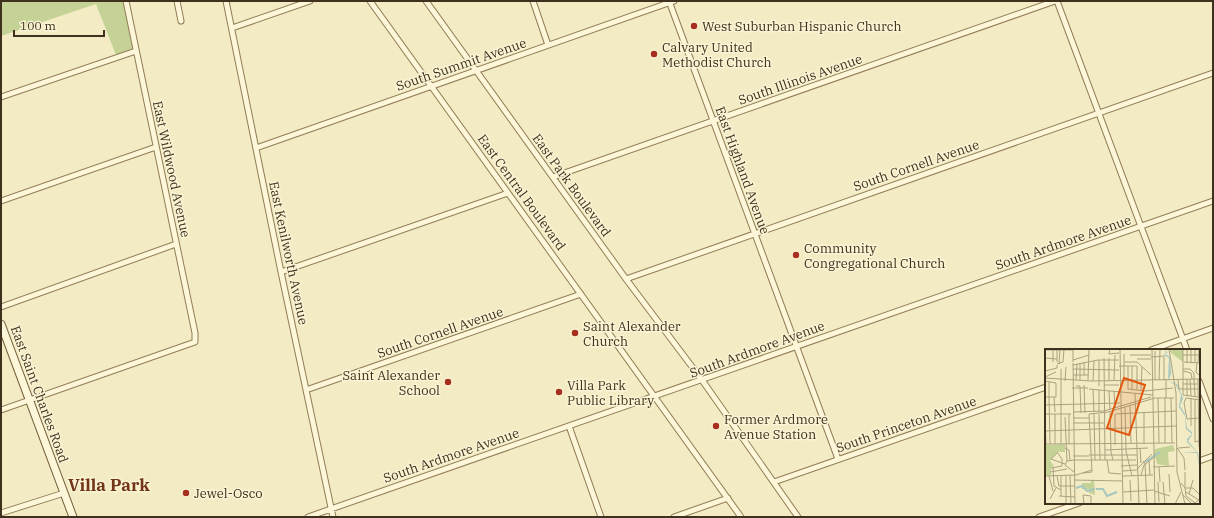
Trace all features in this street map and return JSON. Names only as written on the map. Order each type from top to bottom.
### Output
[{"type":"main road","name":"East Saint Charles Road","points":[[1,324],[73,517]]},
{"type":"street","name":"East Wildwood Avenue","points":[[29,400],[195,342],[195,333],[126,1]]},
{"type":"street","points":[[177,1],[181,21]]},
{"type":"street","name":"East Kenilworth Avenue","points":[[226,1],[333,517]]},
{"type":"street","points":[[232,28],[310,1]]},
{"type":"street","name":"East Central Boulevard","points":[[370,1],[741,517]]},
{"type":"street","name":"East Park Boulevard","points":[[426,1],[626,279],[702,380],[798,517]]},
{"type":"street","points":[[533,1],[548,45]]},
{"type":"street","points":[[1056,1],[1187,349]]},
{"type":"street","name":"South Illinois Avenue","points":[[553,178],[1056,1]]},
{"type":"street","name":"South Summit Avenue","points":[[256,148],[671,2]]},
{"type":"street","name":"East Highland Avenue","points":[[671,2],[838,459]]},
{"type":"street","points":[[1,98],[136,51]]},
{"type":"street","name":"South Cornell Avenue","points":[[626,279],[1213,73]]},
{"type":"street","points":[[1,201],[156,148]]},
{"type":"street","points":[[281,272],[508,192]]},
{"type":"street","name":"South Ardmore Avenue","points":[[308,517],[1213,201]]},
{"type":"street","points":[[1,307],[176,244]]},
{"type":"street","name":"South Cornell Avenue","points":[[306,390],[582,294]]},
{"type":"street","points":[[1154,349],[1213,328]]},
{"type":"street","points":[[1200,385],[1213,419]]},
{"type":"street","name":"South Princeton Avenue","points":[[774,482],[1045,386]]},
{"type":"street","points":[[1,410],[29,400]]},
{"type":"street","points":[[569,426],[601,517]]},
{"type":"street","points":[[1200,461],[1213,456]]},
{"type":"street","points":[[1,513],[64,493]]},
{"type":"street","points":[[674,517],[728,498]]},
{"type":"street","points":[[1039,517],[1076,504]]},
{"type":"green space","points":[[1,1],[123,1],[134,49],[116,55],[96,4],[1,36]]},
{"type":"place","name":"West Suburban Hispanic Church","points":[[694,26]]},
{"type":"place","name":"Calvary United Methodist Church","points":[[654,54]]},
{"type":"place","name":"Community Congregational Church","points":[[796,255]]},
{"type":"place","name":"Saint Alexander Church","points":[[575,333]]},
{"type":"place","name":"Saint Alexander School","points":[[448,382]]},
{"type":"place","name":"Villa Park Public Library","points":[[559,392]]},
{"type":"place","name":"Former Ardmore Avenue Station","points":[[716,426]]},
{"type":"place","name":"Jewel-Osco","points":[[186,493]]},
{"type":"district","name":"Villa Park","points":[[109,485]]}]
